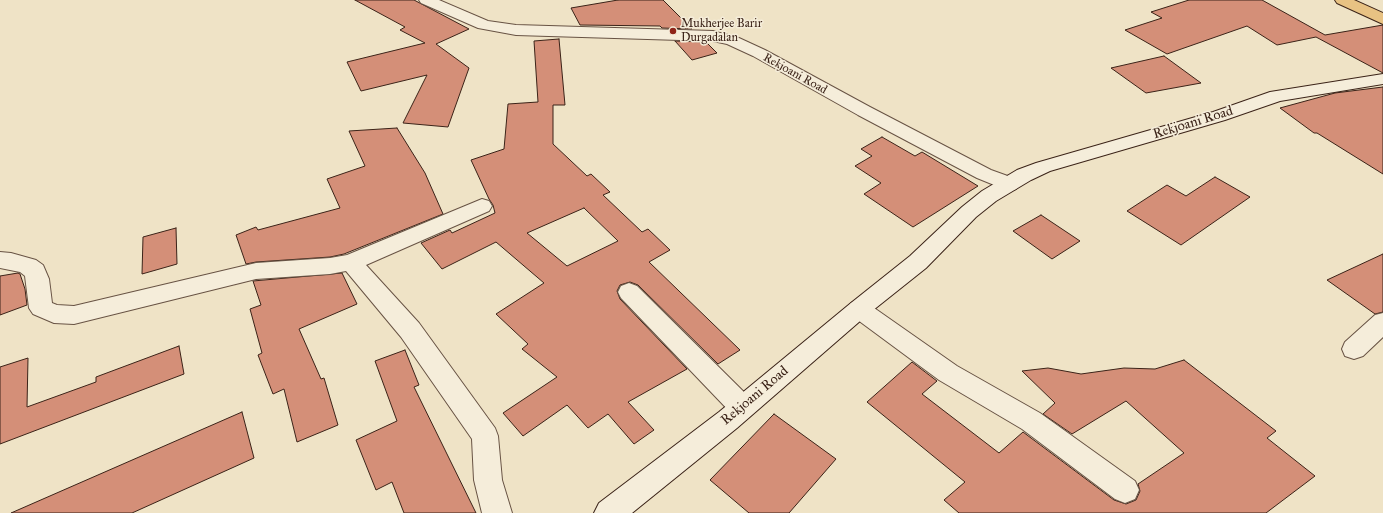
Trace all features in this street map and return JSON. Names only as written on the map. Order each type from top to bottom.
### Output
[{"type":"main road","points":[[1342,0],[1383,19]]},
{"type":"main road","points":[[1362,0],[1383,10]]},
{"type":"street","name":"Rekjoani Road","points":[[426,0],[484,25],[516,30],[688,34],[713,36],[733,41],[759,53],[864,111],[984,174],[1008,184]]},
{"type":"street","name":"Rekjoani Road","points":[[609,513],[742,407],[859,309],[918,262],[969,212],[989,196],[1024,175],[1043,167],[1219,116],[1276,96],[1334,86],[1383,80]]},
{"type":"street","points":[[0,260],[17,262],[28,266],[35,271],[38,279],[41,308],[54,314],[74,315],[256,271],[330,266],[351,262],[482,206]]},
{"type":"street","points":[[351,262],[410,330],[485,436],[488,480],[497,513]]},
{"type":"street","points":[[629,292],[742,407]]},
{"type":"street","points":[[859,309],[948,372],[1031,421],[1125,490]]},
{"type":"street","points":[[1354,349],[1383,322]]},
{"type":"building","points":[[355,0],[414,0],[469,29],[436,44],[469,68],[448,127],[403,123],[427,75],[361,91],[347,62],[425,43],[400,30],[405,27]]},
{"type":"building","points":[[618,0],[663,0],[692,29],[662,28],[660,26],[580,25],[571,8]]},
{"type":"building","points":[[1189,0],[1262,0],[1325,35],[1383,25],[1383,73],[1316,37],[1277,45],[1247,26],[1167,54],[1125,30],[1162,18],[1151,12]]},
{"type":"building","points":[[559,39],[565,105],[553,105],[553,144],[587,176],[591,174],[610,192],[603,195],[642,232],[648,229],[670,250],[649,262],[740,350],[718,364],[638,285],[630,282],[620,285],[617,291],[620,299],[687,369],[628,402],[654,430],[634,444],[608,414],[588,428],[567,405],[523,436],[503,413],[557,377],[522,349],[528,344],[496,314],[544,283],[496,242],[442,269],[421,243],[450,230],[452,233],[495,213],[493,205],[471,160],[504,149],[508,104],[538,102],[534,41]],"holes":[[[584,208],[618,241],[567,266],[527,233]]]},
{"type":"building","points":[[675,41],[706,42],[717,53],[692,60]]},
{"type":"building","points":[[1164,56],[1201,83],[1146,93],[1111,68]]},
{"type":"building","points":[[1383,87],[1383,174],[1317,133],[1314,133],[1280,108],[1335,93]]},
{"type":"building","points":[[397,128],[425,173],[443,214],[344,254],[330,257],[246,264],[236,235],[256,227],[258,230],[340,208],[327,179],[365,166],[349,131]]},
{"type":"building","points":[[882,137],[915,156],[922,152],[978,186],[913,227],[864,194],[881,183],[855,166],[872,156],[861,149]]},
{"type":"building","points":[[1215,177],[1250,197],[1181,245],[1127,211],[1167,185],[1186,196]]},
{"type":"building","points":[[1041,215],[1080,241],[1052,259],[1013,231]]},
{"type":"building","points":[[176,228],[177,264],[142,274],[143,237]]},
{"type":"building","points":[[1383,254],[1383,312],[1375,314],[1327,280]]},
{"type":"building","points":[[342,273],[357,304],[299,329],[321,379],[324,378],[338,425],[297,442],[284,389],[273,394],[258,355],[262,353],[250,309],[261,305],[253,281]]},
{"type":"building","points":[[20,274],[25,289],[27,305],[0,315],[0,276]]},
{"type":"building","points":[[179,346],[184,374],[0,444],[0,367],[28,358],[27,407],[96,382],[96,377]]},
{"type":"building","points":[[405,350],[419,385],[414,387],[476,513],[404,513],[392,482],[376,490],[356,440],[397,421],[375,361]]},
{"type":"building","points":[[1184,360],[1276,431],[1267,438],[1315,476],[1266,513],[959,513],[944,500],[965,482],[867,402],[912,362],[937,381],[922,394],[999,453],[1023,432],[1114,500],[1126,504],[1136,500],[1140,491],[1138,484],[1184,453],[1126,401],[1072,434],[1043,414],[1055,403],[1022,371],[1048,368],[1081,374],[1124,368],[1155,369]]},
{"type":"building","points":[[242,412],[254,458],[132,513],[11,513]]},
{"type":"building","points":[[774,414],[836,459],[789,513],[749,513],[710,480]]},
{"type":"place","name":"Mukherjee Barir Durgadalan","points":[[673,31]]}]
